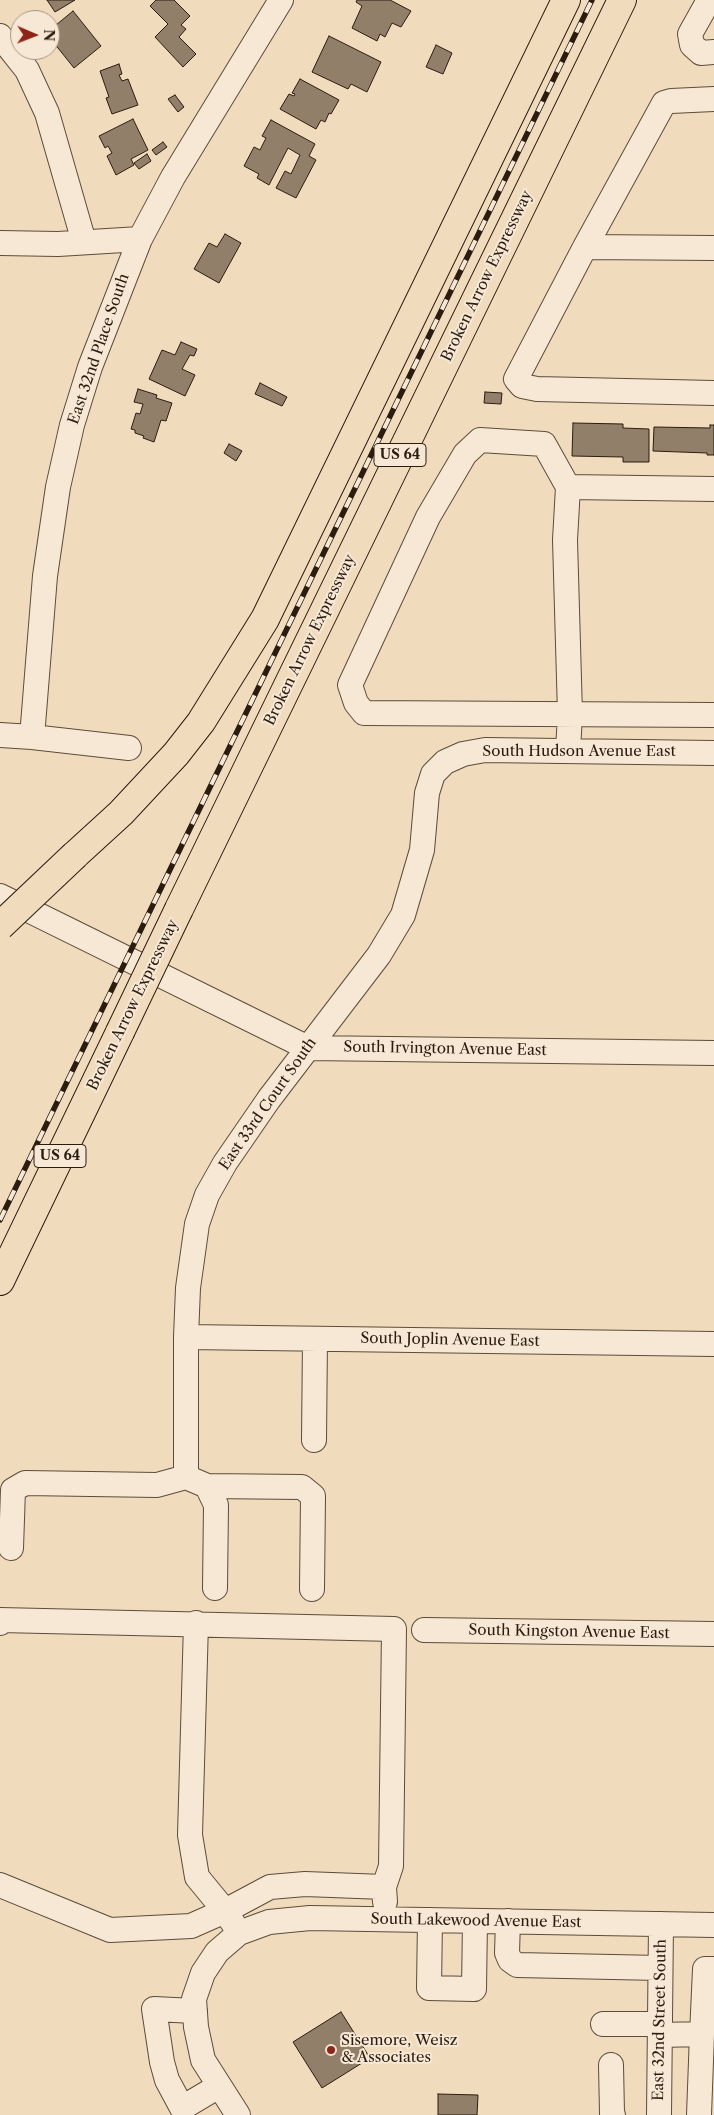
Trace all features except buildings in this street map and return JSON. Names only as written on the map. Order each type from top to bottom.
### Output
[{"type":"highway","name":"US 64","points":[[0,926],[121,813],[176,754],[201,722],[265,619],[566,0]]},
{"type":"highway","name":"Broken Arrow Expressway","points":[[0,1281],[622,0]]},
{"type":"street","points":[[709,0],[690,34],[692,45],[701,53],[714,52]]},
{"type":"street","name":"East 32nd Place South","points":[[32,737],[45,576],[58,487],[72,425],[90,367],[140,239],[270,4]]},
{"type":"street","points":[[0,36],[27,70],[47,113],[84,242]]},
{"type":"street","points":[[714,99],[664,103],[585,247],[516,379],[522,386],[537,389],[714,393]]},
{"type":"street","points":[[0,243],[58,244],[140,239]]},
{"type":"street","points":[[585,247],[714,248]]},
{"type":"street","points":[[568,751],[570,714],[564,540],[568,487],[544,444],[480,440],[465,454],[428,517],[350,685],[356,703],[364,713],[474,714],[570,714],[714,715]]},
{"type":"street","points":[[568,487],[714,489]]},
{"type":"street","points":[[473,751],[474,714]]},
{"type":"street","points":[[0,735],[129,748]]},
{"type":"street","name":"South Hudson Avenue East","points":[[445,762],[473,751],[485,750],[714,753]]},
{"type":"street","name":"East 33rd Court South","points":[[197,1482],[186,1338],[192,1252],[197,1224],[207,1195],[225,1163],[268,1099],[379,955],[403,915],[422,850],[427,793],[433,774],[445,762]]},
{"type":"street","name":"South Irvington Avenue East","points":[[0,896],[308,1048],[714,1053]]},
{"type":"street","name":"South Joplin Avenue East","points":[[186,1338],[714,1344]]},
{"type":"street","points":[[314,1440],[315,1339]]},
{"type":"street","points":[[197,1482],[216,1505],[215,1588]]},
{"type":"street","points":[[11,1548],[13,1490],[25,1483],[157,1485],[197,1482],[302,1487],[313,1496],[312,1589]]},
{"type":"street","points":[[0,1623],[0,1620],[394,1629],[391,1866],[384,1886],[385,1919]]},
{"type":"street","points":[[196,1623],[190,1835],[197,1877],[240,1933],[217,1952],[203,1974],[194,1999],[196,2027],[203,2060],[238,2115]]},
{"type":"street","name":"South Kingston Avenue East","points":[[424,1630],[714,1634]]},
{"type":"street","points":[[0,1885],[110,1930],[191,1926],[270,1887],[305,1884],[384,1886]]},
{"type":"street","name":"South Lakewood Avenue East","points":[[240,1933],[269,1922],[310,1918],[714,1925]]},
{"type":"street","points":[[430,1920],[429,1988],[474,1989],[475,1921]]},
{"type":"street","points":[[508,1921],[507,1953],[510,1960],[517,1965],[660,1968]]},
{"type":"street","name":"East 32nd Street South","points":[[659,2115],[661,1924]]},
{"type":"street","points":[[699,2115],[705,1969],[714,1969]]},
{"type":"street","points":[[195,2011],[154,2009],[159,2048],[167,2080],[182,2108],[219,2086]]},
{"type":"street","points":[[604,2024],[702,2034]]},
{"type":"street","points":[[611,2065],[613,2115]]},
{"type":"railway","points":[[0,1220],[592,0]]},
{"type":"place","name":"Sisemore, Weisz & Associates","points":[[331,2050]]}]
